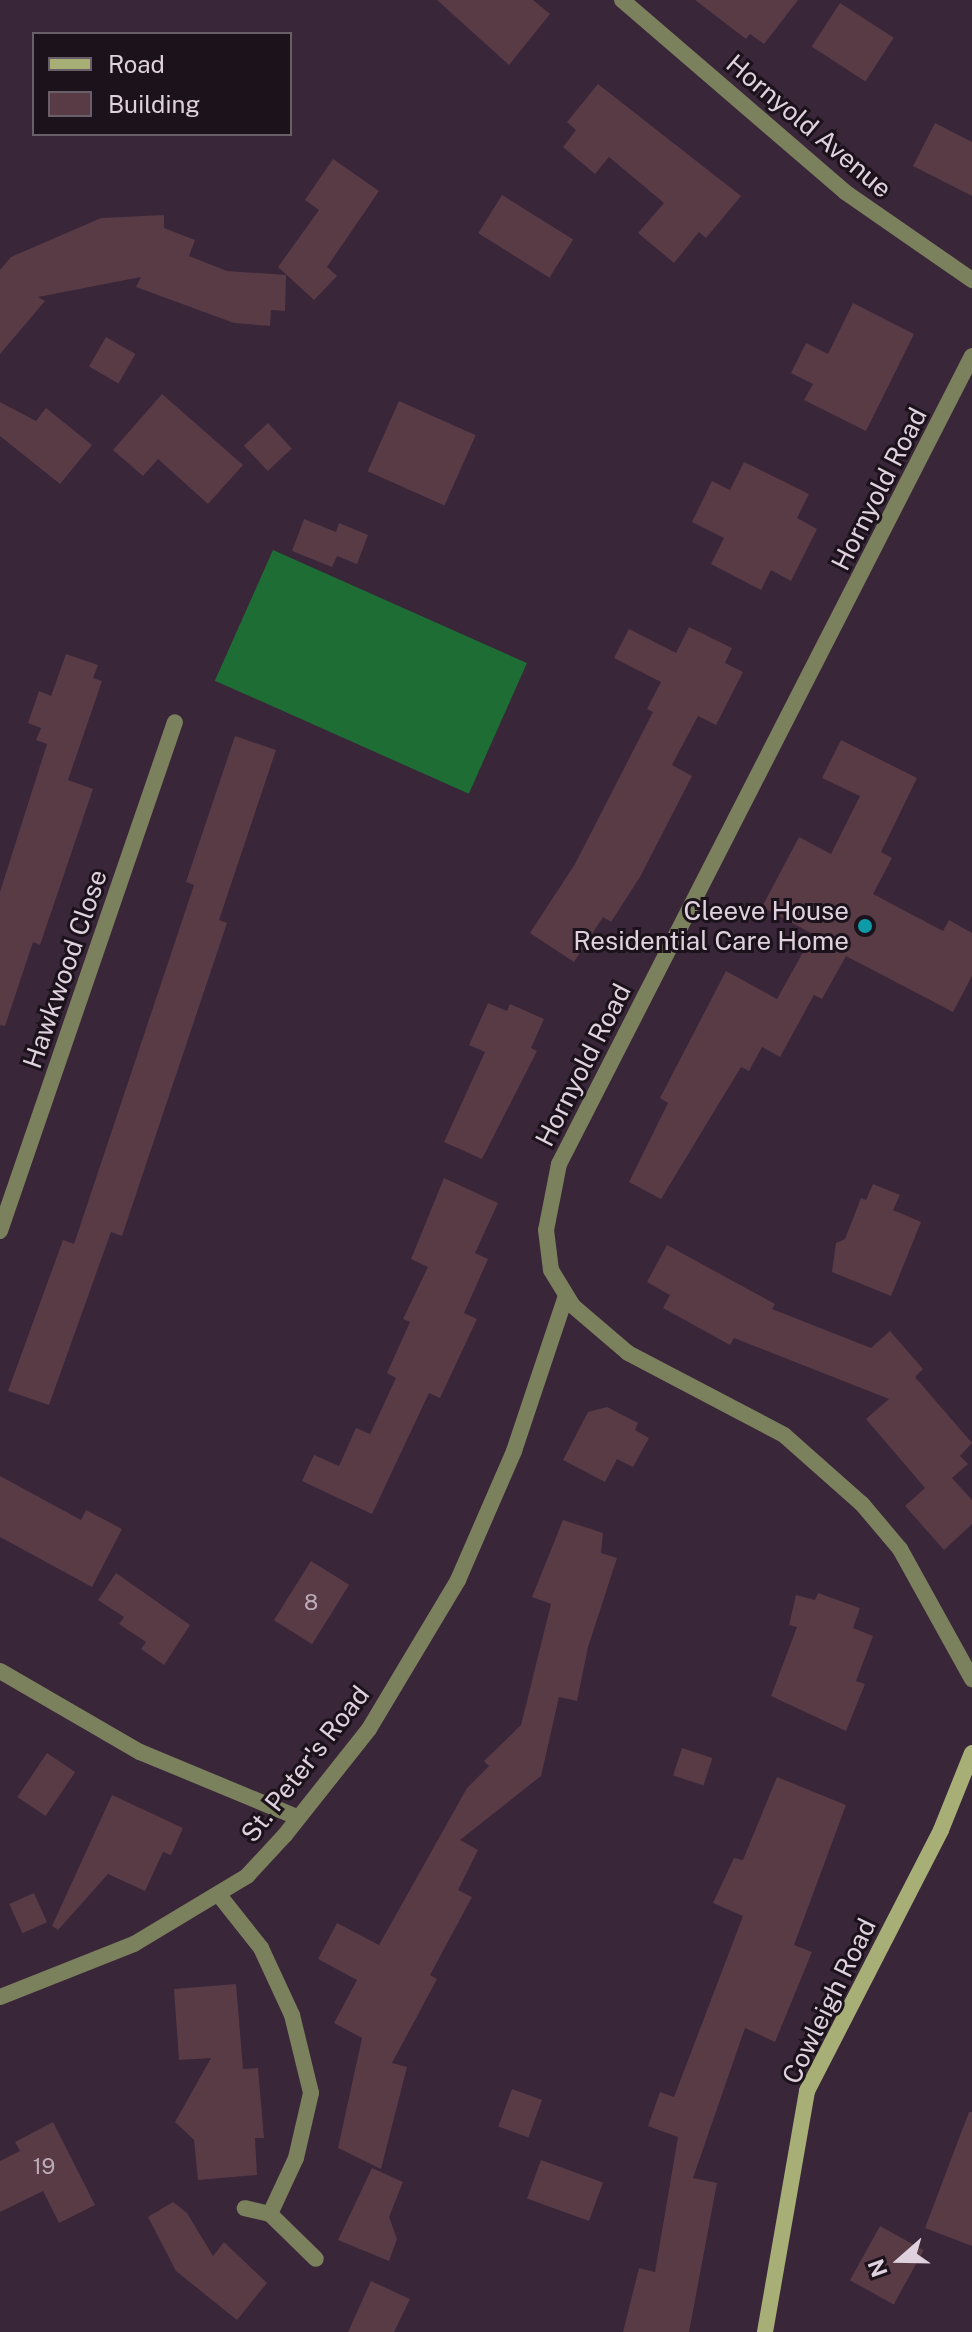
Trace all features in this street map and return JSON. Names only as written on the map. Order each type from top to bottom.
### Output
[{"type":"main road","name":"Cowleigh Road","points":[[765,2332],[807,2091],[941,1830],[972,1753]]},
{"type":"street","name":"Hornyold Avenue","points":[[622,0],[845,192],[972,280]]},
{"type":"street","name":"Hornyold Road","points":[[972,356],[559,1164],[546,1230],[551,1270],[566,1296],[628,1353],[784,1435],[862,1504],[900,1549],[972,1679]]},
{"type":"street","name":"Hawkwood Close","points":[[0,1231],[175,722]]},
{"type":"street","name":"St. Peter's Road","points":[[0,1997],[134,1944],[247,1876],[369,1729],[458,1580],[514,1451],[566,1296]]},
{"type":"street","points":[[0,1671],[140,1752],[297,1817]]},
{"type":"street","points":[[219,1895],[261,1948],[274,1975],[292,2015],[311,2093],[296,2158],[270,2214]]},
{"type":"street","points":[[245,2208],[270,2214],[316,2259]]},
{"type":"green space","points":[[273,550],[527,663],[469,794],[215,681]]},
{"type":"building","points":[[437,0],[533,0],[550,14],[509,65]]},
{"type":"building","points":[[695,0],[798,0],[764,44],[750,34],[746,39]]},
{"type":"building","points":[[840,3],[894,38],[865,81],[812,47]]},
{"type":"building","points":[[598,84],[741,196],[706,238],[699,232],[674,263],[638,233],[664,203],[609,157],[595,174],[563,147],[576,130],[567,122]]},
{"type":"building","points":[[935,123],[972,142],[972,196],[913,166]]},
{"type":"building","points":[[333,159],[379,191],[327,267],[337,276],[314,300],[278,267],[319,210],[305,200]]},
{"type":"building","points":[[502,195],[573,240],[549,278],[478,233]]},
{"type":"building","points":[[164,215],[164,228],[195,240],[189,256],[227,271],[286,275],[285,311],[271,310],[270,326],[234,323],[136,287],[141,277],[38,297],[45,301],[0,354],[0,270],[11,257],[101,218]]},
{"type":"building","points":[[853,303],[914,334],[866,431],[804,400],[813,384],[791,373],[806,343],[828,354]]},
{"type":"building","points":[[106,337],[135,354],[118,383],[89,366]]},
{"type":"building","points":[[162,394],[243,465],[208,504],[158,459],[143,476],[113,450]]},
{"type":"building","points":[[399,401],[476,435],[444,506],[368,471]]},
{"type":"building","points":[[0,402],[36,421],[46,408],[92,445],[60,484],[0,436]]},
{"type":"building","points":[[268,423],[292,449],[268,471],[244,446]]},
{"type":"building","points":[[744,462],[809,494],[797,518],[817,529],[791,581],[771,570],[761,590],[711,564],[724,538],[692,522],[712,481],[730,490]]},
{"type":"building","points":[[304,519],[336,532],[339,523],[368,535],[357,564],[337,556],[332,567],[292,551]]},
{"type":"building","points":[[689,627],[732,648],[725,663],[743,672],[716,725],[698,716],[672,765],[692,776],[640,877],[611,922],[603,917],[574,962],[530,933],[575,864],[653,712],[647,709],[661,682],[614,658],[629,629],[676,653]]},
{"type":"building","points":[[66,654],[98,665],[93,678],[102,681],[68,780],[93,789],[40,945],[33,942],[5,1026],[0,1025],[0,892],[47,744],[36,740],[41,728],[28,723],[39,691],[51,696]]},
{"type":"building","points":[[235,736],[276,750],[219,920],[227,923],[122,1236],[111,1232],[49,1405],[8,1391],[63,1240],[74,1244],[194,885],[186,882]]},
{"type":"building","points":[[841,740],[917,778],[881,852],[892,858],[873,894],[943,931],[949,920],[972,933],[972,976],[953,1012],[846,956],[822,999],[814,995],[780,1057],[762,1047],[749,1071],[741,1067],[661,1199],[629,1182],[668,1103],[660,1098],[726,971],[777,999],[813,934],[762,907],[799,837],[831,854],[860,796],[822,778]]},
{"type":"building","points":[[488,1003],[507,1011],[510,1004],[544,1019],[531,1048],[537,1051],[482,1159],[444,1142],[485,1052],[469,1045]]},
{"type":"building","points":[[444,1178],[498,1203],[475,1253],[488,1259],[464,1313],[477,1319],[440,1398],[429,1393],[372,1514],[302,1481],[314,1455],[339,1466],[356,1428],[370,1434],[396,1378],[387,1373],[410,1322],[403,1319],[428,1267],[411,1259]]},
{"type":"building","points":[[873,1184],[900,1195],[893,1210],[921,1222],[891,1296],[832,1272],[836,1243],[845,1239],[861,1198],[866,1200]]},
{"type":"building","points":[[667,1245],[775,1304],[772,1309],[871,1348],[890,1331],[923,1369],[915,1377],[972,1443],[960,1456],[968,1464],[952,1478],[972,1500],[972,1524],[944,1550],[905,1506],[925,1488],[866,1419],[889,1399],[734,1338],[730,1345],[663,1308],[670,1295],[647,1282]]},
{"type":"building","points":[[607,1407],[638,1423],[635,1430],[649,1438],[633,1467],[617,1459],[605,1482],[563,1460],[588,1412]]},
{"type":"building","points":[[0,1476],[81,1520],[86,1510],[122,1529],[92,1587],[0,1537]]},
{"type":"building","points":[[563,1520],[603,1533],[601,1553],[617,1558],[588,1647],[577,1701],[559,1697],[541,1776],[460,1840],[478,1850],[458,1890],[472,1897],[430,1975],[437,1979],[392,2063],[407,2067],[381,2169],[338,2148],[362,2038],[334,2023],[357,1980],[318,1959],[337,1923],[379,1945],[467,1788],[489,1766],[484,1761],[521,1725],[551,1604],[532,1597]]},
{"type":"building","points":[[311,1561],[349,1585],[312,1644],[274,1620]]},
{"type":"building","points":[[116,1573],[190,1625],[164,1665],[141,1649],[146,1642],[119,1624],[124,1617],[98,1600]]},
{"type":"building","points":[[818,1593],[860,1608],[853,1628],[873,1636],[856,1681],[865,1684],[846,1731],[771,1696],[797,1627],[789,1625],[796,1595],[815,1600]]},
{"type":"building","points":[[682,1748],[712,1758],[703,1785],[673,1776]]},
{"type":"building","points":[[47,1753],[75,1772],[46,1816],[17,1797]]},
{"type":"building","points":[[777,1777],[846,1805],[794,1945],[812,1952],[775,2042],[745,2028],[693,2178],[717,2183],[689,2332],[623,2332],[639,2268],[655,2272],[678,2137],[648,2126],[660,2092],[674,2097],[743,1916],[713,1903],[734,1858],[743,1860]]},
{"type":"building","points":[[112,1795],[183,1828],[171,1855],[163,1852],[145,1891],[108,1874],[58,1930],[52,1926]]},
{"type":"building","points":[[34,1893],[47,1922],[22,1933],[9,1904]]},
{"type":"building","points":[[236,1984],[243,2069],[258,2068],[264,2138],[255,2138],[257,2175],[198,2180],[194,2140],[175,2122],[211,2058],[179,2060],[174,1989]]},
{"type":"building","points":[[512,2089],[542,2100],[528,2138],[498,2127]]},
{"type":"building","points":[[969,2112],[972,2112],[972,2246],[925,2228]]},
{"type":"building","points":[[53,2122],[95,2205],[59,2223],[43,2191],[0,2212],[0,2161],[20,2151],[15,2142]]},
{"type":"building","points":[[541,2160],[603,2183],[589,2221],[527,2199]]},
{"type":"building","points":[[372,2168],[403,2182],[389,2217],[397,2239],[389,2261],[338,2240]]},
{"type":"building","points":[[173,2202],[187,2213],[213,2256],[224,2242],[267,2283],[237,2320],[176,2271],[148,2217]]},
{"type":"building","points":[[880,2226],[924,2250],[894,2304],[850,2280]]},
{"type":"building","points":[[371,2281],[410,2299],[394,2332],[348,2332]]},
{"type":"place","name":"Cleeve House Residential Care Home","points":[[865,926]]}]
